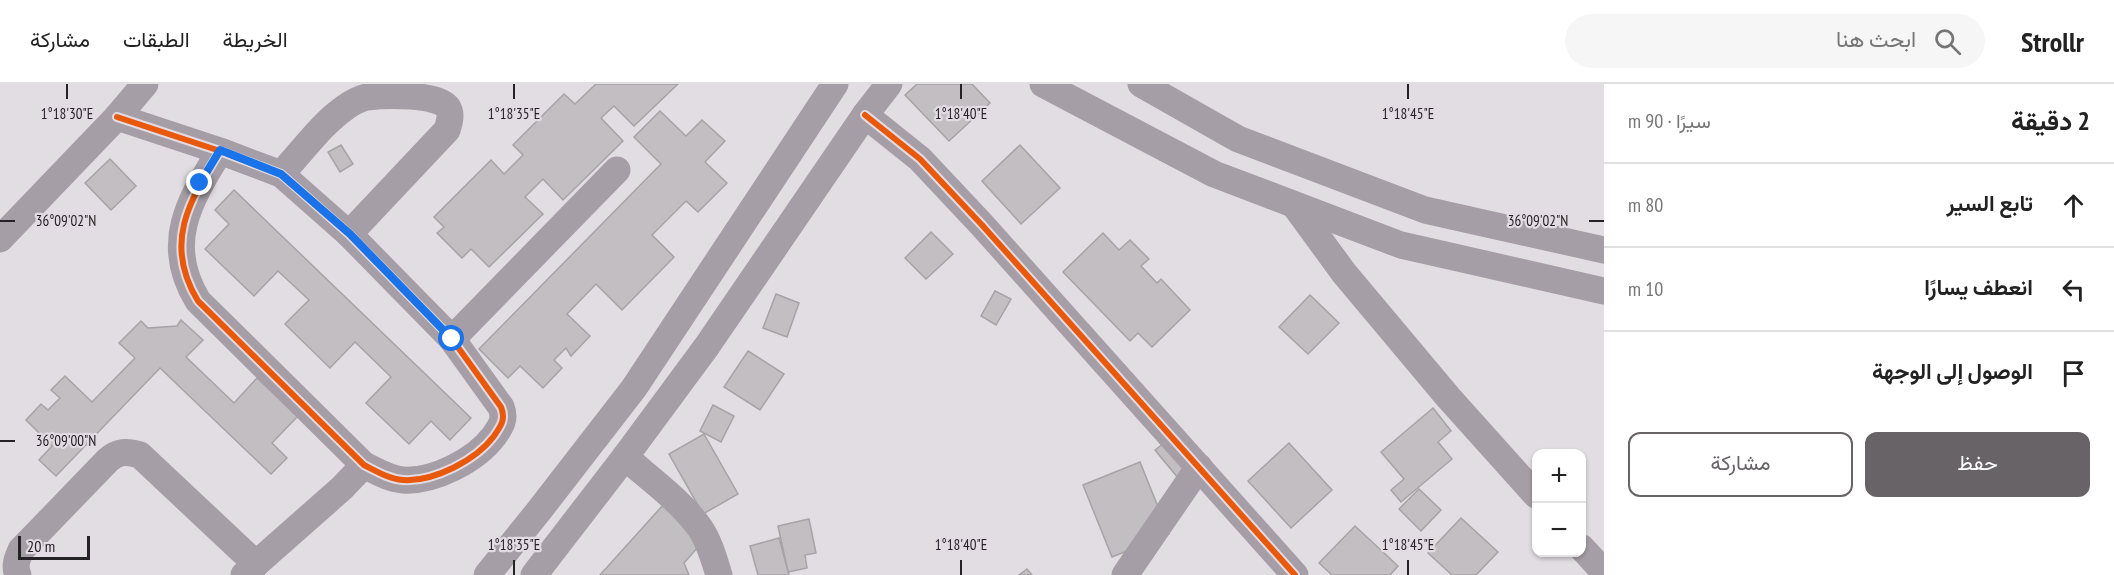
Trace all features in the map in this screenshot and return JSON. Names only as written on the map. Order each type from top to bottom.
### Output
[{"type":"street","points":[[0,239],[117,117],[145,84]]},
{"type":"street","points":[[487,575],[634,388],[835,84]]},
{"type":"street","points":[[534,575],[707,346],[865,115],[889,84]]},
{"type":"street","points":[[1042,84],[1214,174],[1295,206],[1401,245],[1604,291]]},
{"type":"street","points":[[1141,84],[1238,139],[1425,210],[1604,250]]},
{"type":"street","points":[[281,174],[334,117],[348,105],[366,97],[423,97],[437,100],[447,106],[450,113],[447,130],[350,234]]},
{"type":"street","points":[[865,115],[920,159],[936,176],[1295,575]]},
{"type":"street","points":[[117,117],[220,150],[281,174],[350,234],[452,339],[501,407],[504,414],[503,423],[484,449],[454,468],[404,480],[384,475],[364,465],[198,300],[188,284],[181,260],[183,220],[200,183],[220,150]]},
{"type":"street","points":[[452,339],[617,170]]},
{"type":"street","points":[[1295,206],[1344,273],[1448,397],[1532,491]]},
{"type":"street","points":[[18,575],[15,569],[21,550],[108,460],[118,453],[129,451],[140,455],[250,569],[342,488],[364,465]]},
{"type":"street","points":[[625,457],[683,508],[700,528],[709,545],[719,575]]},
{"type":"street","points":[[1125,575],[1199,467]]},
{"type":"street","points":[[1586,553],[1604,572]]},
{"type":"building","points":[[596,84],[678,84],[634,126],[614,106],[601,118],[623,141],[563,200],[543,179],[525,197],[543,214],[489,267],[471,249],[462,258],[437,233],[444,227],[434,217],[491,160],[504,174],[523,155],[513,145],[564,94],[575,104]]},
{"type":"building","points":[[917,84],[972,84],[990,103],[949,141],[905,95]]},
{"type":"building","points":[[660,111],[686,136],[702,120],[725,141],[705,162],[727,183],[698,212],[686,201],[652,235],[674,257],[622,310],[596,284],[567,314],[590,336],[571,356],[566,348],[554,360],[562,368],[543,388],[520,366],[508,378],[479,349],[661,164],[634,137]]},
{"type":"building","points":[[341,145],[353,164],[340,172],[328,152]]},
{"type":"building","points":[[1020,145],[1060,188],[1021,224],[982,181]]},
{"type":"building","points":[[110,159],[136,186],[111,210],[85,183]]},
{"type":"building","points":[[234,190],[471,418],[450,440],[431,421],[409,444],[366,403],[391,377],[355,342],[330,368],[285,324],[309,300],[278,271],[254,296],[205,249],[229,224],[215,210]]},
{"type":"building","points":[[931,232],[953,254],[926,279],[905,258]]},
{"type":"building","points":[[1103,233],[1119,250],[1130,240],[1149,259],[1141,266],[1157,283],[1161,279],[1190,310],[1152,347],[1138,333],[1130,341],[1063,272]]},
{"type":"building","points":[[995,291],[1011,299],[996,325],[981,316]]},
{"type":"building","points":[[776,294],[799,303],[787,337],[763,328]]},
{"type":"building","points":[[1310,295],[1339,323],[1308,354],[1279,327]]},
{"type":"building","points":[[181,320],[203,340],[186,357],[234,403],[257,378],[298,416],[272,443],[287,458],[271,474],[160,368],[56,476],[39,460],[52,446],[26,420],[41,404],[48,410],[60,398],[51,390],[65,376],[92,402],[135,358],[119,343],[141,321],[148,328],[177,326]]},
{"type":"building","points":[[748,351],[784,374],[760,410],[724,387]]},
{"type":"building","points":[[713,405],[734,416],[721,442],[700,431]]},
{"type":"building","points":[[1433,408],[1451,431],[1438,442],[1452,459],[1401,502],[1391,490],[1404,479],[1381,452]]},
{"type":"building","points":[[704,434],[738,494],[703,514],[669,454]]},
{"type":"building","points":[[1173,436],[1200,470],[1183,484],[1155,450]]},
{"type":"building","points":[[1289,443],[1332,490],[1291,528],[1248,481]]},
{"type":"building","points":[[1140,462],[1169,534],[1112,557],[1083,485]]},
{"type":"building","points":[[1419,489],[1441,510],[1421,531],[1399,509]]},
{"type":"building","points":[[673,494],[714,529],[684,563],[689,575],[600,575]]},
{"type":"building","points":[[1461,518],[1498,552],[1476,575],[1452,575],[1428,553]]},
{"type":"building","points":[[809,519],[816,553],[805,555],[807,568],[788,572],[778,526]]},
{"type":"building","points":[[1355,526],[1398,566],[1390,575],[1332,575],[1319,563]]},
{"type":"building","points":[[779,538],[789,575],[758,575],[750,546]]},
{"type":"building","points":[[1027,569],[1032,575],[1019,575]]},
{"type":"cycle path","points":[[865,115],[920,159],[982,225],[1295,575]]},
{"type":"cycle path","points":[[117,117],[220,151],[281,174],[349,234],[452,339],[501,407],[503,415],[499,429],[477,453],[453,468],[415,480],[393,478],[364,465],[198,301],[182,261],[181,242],[190,205],[220,151]]},
{"type":"route","points":[[200,183],[220,150],[281,174],[350,234],[452,339]]}]
